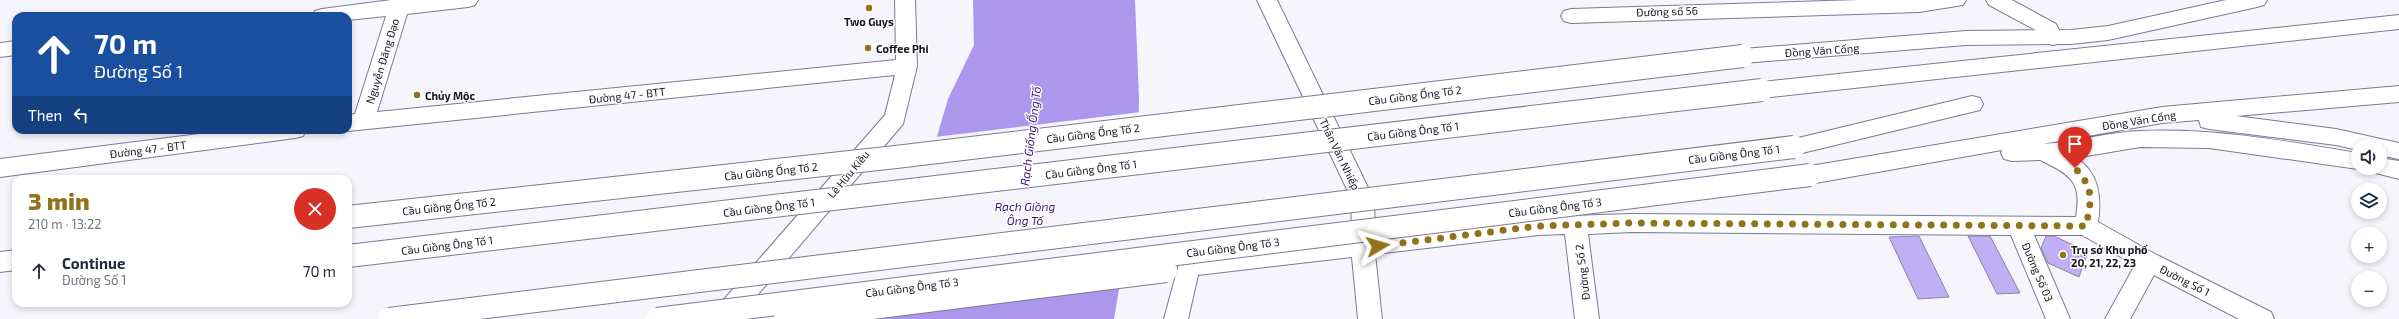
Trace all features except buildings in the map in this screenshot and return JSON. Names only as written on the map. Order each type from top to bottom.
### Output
[{"type":"main road","points":[[348,12],[400,4],[468,0]]},
{"type":"main road","name":"Lê Hữu Kiều","points":[[722,319],[895,118],[907,66],[906,0]]},
{"type":"main road","name":"Thân Văn Nhiếp","points":[[1266,0],[1363,200],[1363,248],[1370,319]]},
{"type":"main road","name":"Đường số 56","points":[[1576,8],[1807,3],[1919,5],[1956,0]]},
{"type":"main road","points":[[1996,0],[2049,29],[2053,38]]},
{"type":"main road","points":[[2197,13],[2216,0]]},
{"type":"main road","name":"Đồng Văn Cống","points":[[1743,56],[1966,38],[2053,38],[2122,31],[2257,0]]},
{"type":"main road","name":"Nguyễn Đăng Đạo","points":[[356,122],[400,4]]},
{"type":"main road","name":"Cầu Giồng Ông Tố 1","points":[[352,256],[1762,90],[2399,22]]},
{"type":"main road","points":[[0,50],[12,48]]},
{"type":"main road","name":"Cầu Giồng Ống Tố 2","points":[[352,217],[896,157],[1743,56]]},
{"type":"main road","name":"Đường 47 - BTT","points":[[356,122],[907,66]]},
{"type":"main road","name":"Đồng Văn Cống","points":[[1814,182],[2162,115],[2399,94]]},
{"type":"main road","name":"Cầu Giồng Ông Tố 1","points":[[389,319],[1794,147],[1970,105]]},
{"type":"main road","points":[[2162,115],[2336,137],[2351,140]]},
{"type":"main road","name":"Đường 47 - BTT","points":[[0,168],[264,134]]},
{"type":"main road","points":[[1814,182],[2022,151],[2069,151],[2140,139],[2209,140],[2351,160]]},
{"type":"main road","points":[[2387,148],[2399,151]]},
{"type":"main road","points":[[2042,151],[2075,168],[2089,185],[2091,204],[2086,226]]},
{"type":"main road","points":[[2387,167],[2399,170]]},
{"type":"main road","name":"Cầu Giồng Ông Tố 3","points":[[657,319],[1814,182]]},
{"type":"main road","name":"Cầu Giồng Ông Tố 3","points":[[785,319],[1814,182]]},
{"type":"main road","name":"Đường Số 1","points":[[1176,319],[1188,267],[1363,248],[1538,226],[1576,226],[1632,223],[2086,226],[2149,262],[2262,319]]},
{"type":"main road","name":"Đường Số 03","points":[[2018,225],[2058,319]]},
{"type":"main road","name":"Đường Số 2","points":[[1576,226],[1587,319]]},
{"type":"main road","points":[[0,262],[12,260]]},
{"type":"main road","points":[[2117,319],[2149,262]]},
{"type":"water","name":"Rạch Giồng Ông Tố","points":[[973,0],[1135,0],[1139,99],[1137,183],[1114,319],[883,319],[948,99],[974,45]]},
{"type":"pier","points":[[1141,112],[1139,183],[1121,287],[882,316],[935,137]]},
{"type":"place","name":"Two Guys","points":[[869,8]]},
{"type":"place","name":"Coffee Phi","points":[[868,48]]},
{"type":"place","name":"Chủy Mộc","points":[[417,95]]},
{"type":"place","name":"Trụ sở Khu phố 20, 21, 22, 23","points":[[2063,255]]},
{"type":"route","points":[[1378,246],[1538,226],[1576,226],[1632,223],[2086,226],[2091,204],[2091,194],[2089,185],[2075,168]]},
{"type":"water label","name":"Rạch Giống Ống Tố","points":[[1030,136]]}]
